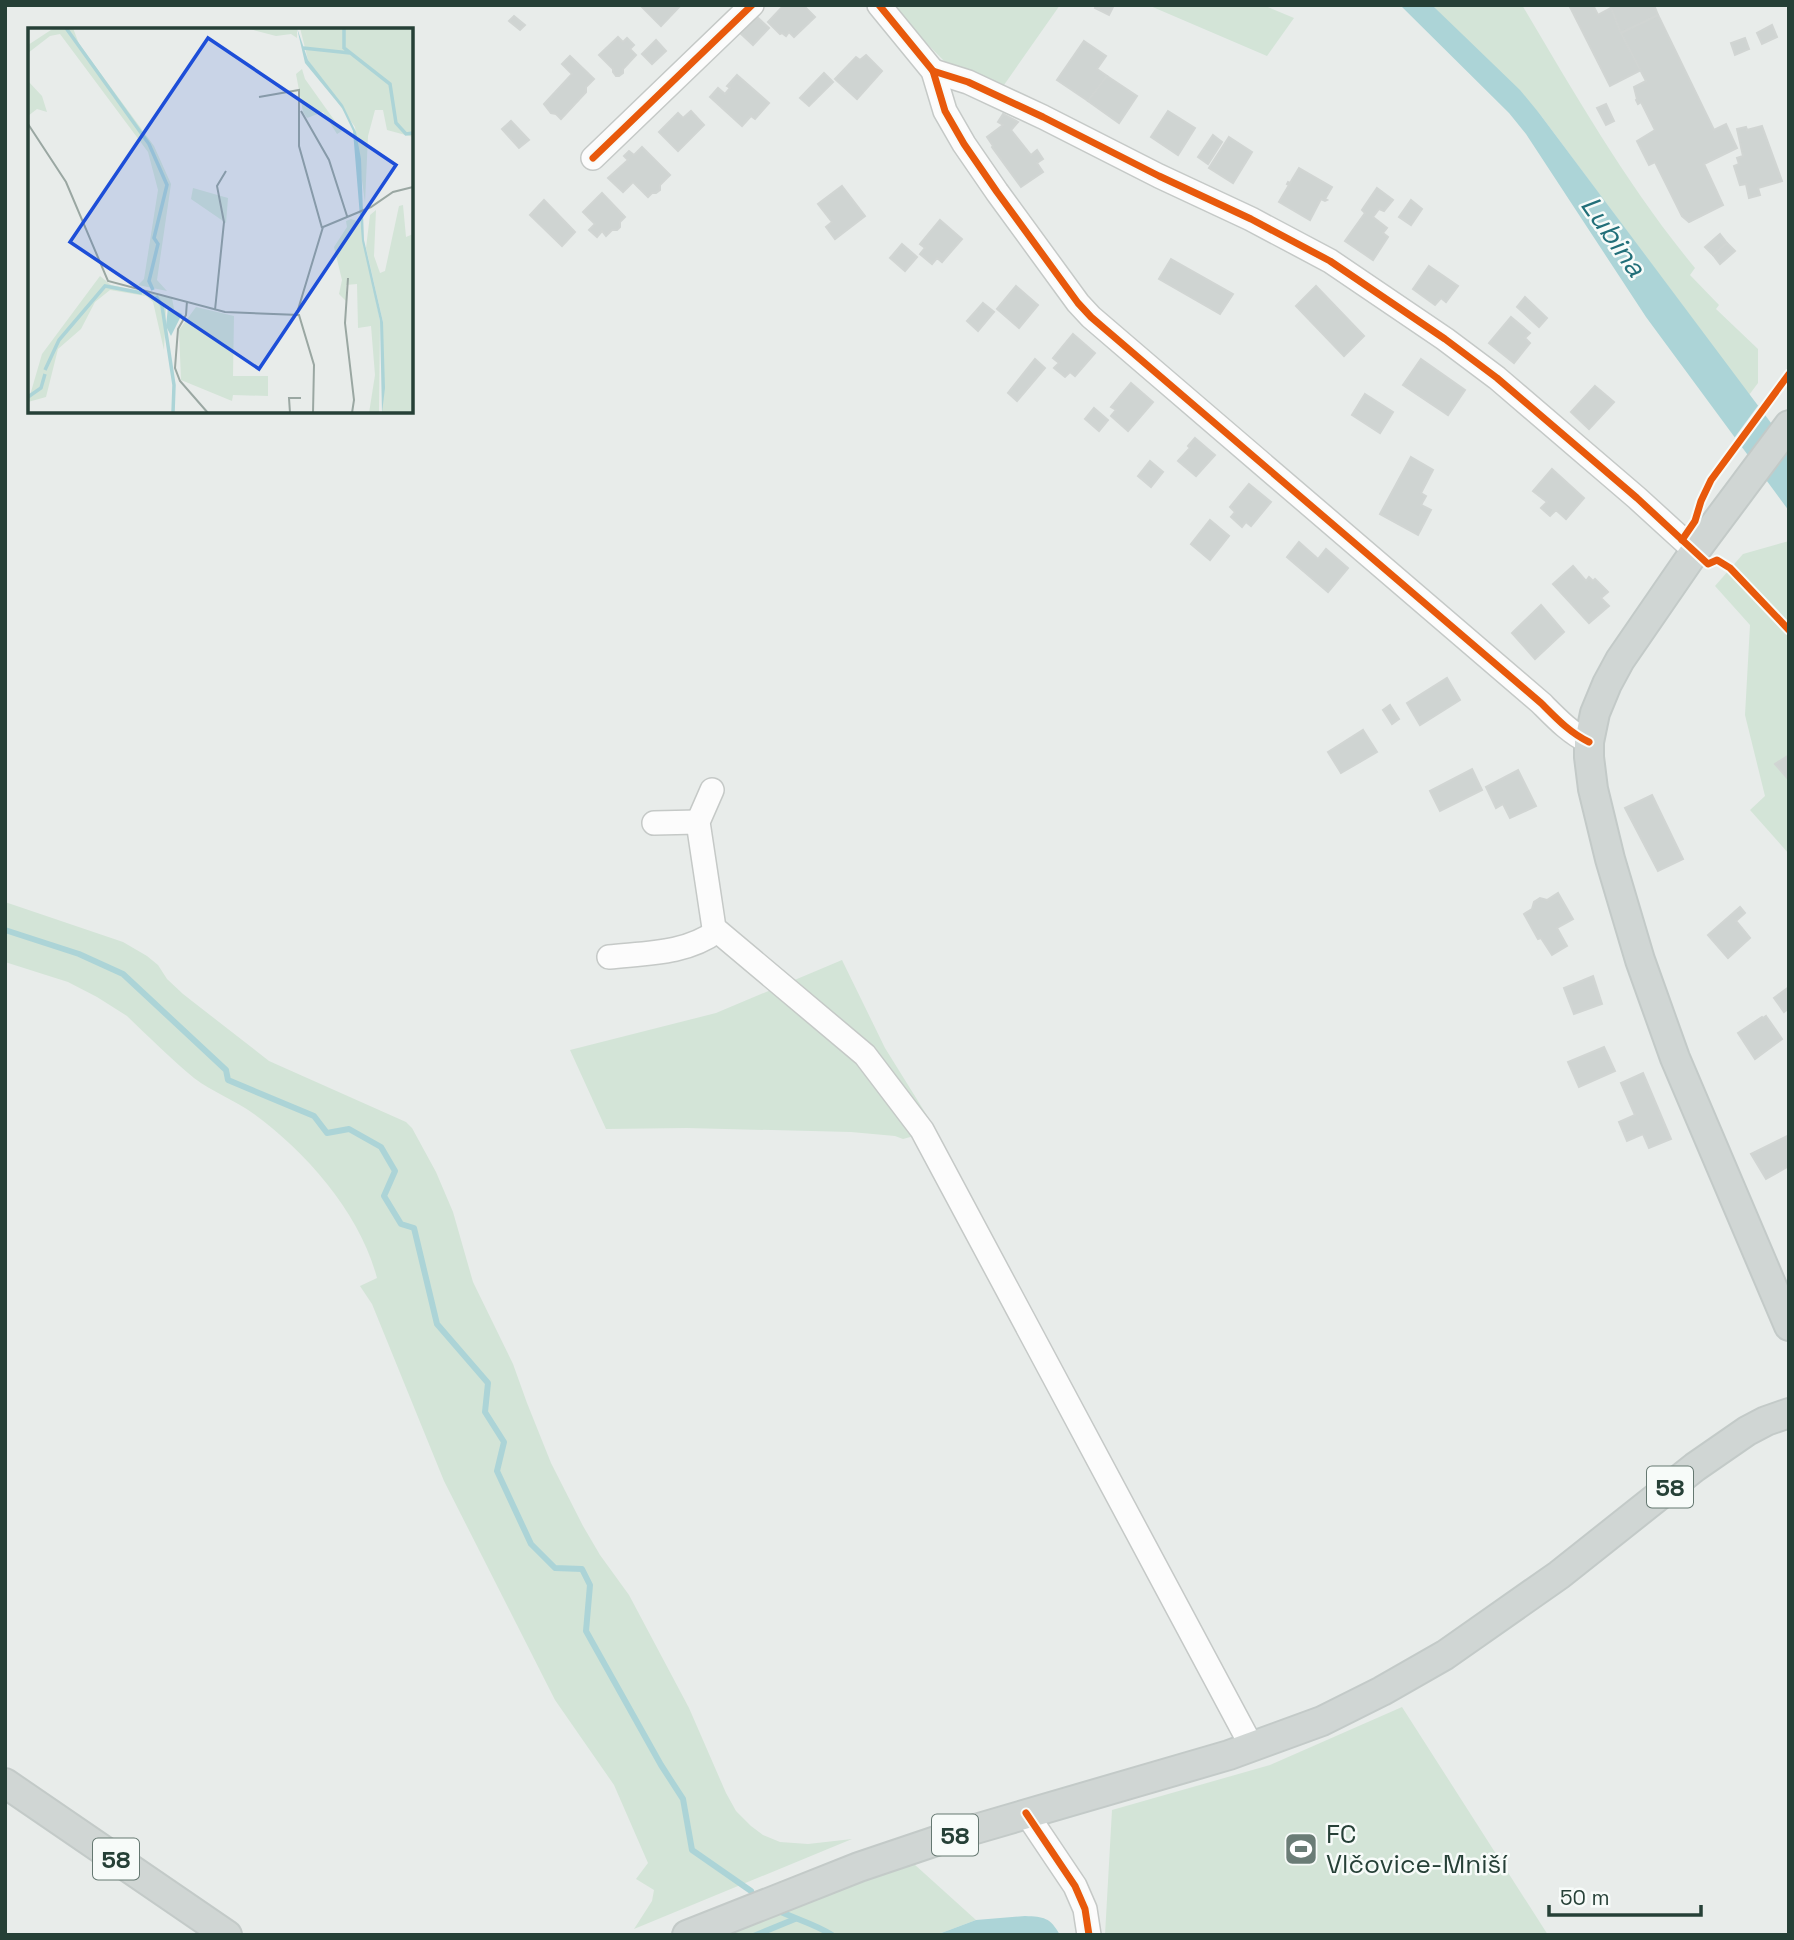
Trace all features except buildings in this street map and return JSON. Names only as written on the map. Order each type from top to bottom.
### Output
[{"type":"main road","points":[[1789,425],[1695,551],[1616,668],[1595,713],[1589,742],[1593,789],[1610,859],[1640,960],[1675,1058],[1789,1326]]},
{"type":"main road","name":"58","points":[[687,1935],[859,1867],[948,1837],[1229,1755],[1322,1721],[1445,1655],[1559,1575],[1695,1467],[1747,1430],[1789,1413]]},
{"type":"main road","name":"58","points":[[5,1783],[227,1935]]},
{"type":"street","points":[[593,159],[752,5]]},
{"type":"street","points":[[879,5],[933,71],[945,111],[964,144],[1078,303],[1565,726],[1589,742]]},
{"type":"street","points":[[933,71],[968,82],[1043,117],[1251,219],[1330,261],[1444,338],[1497,378],[1695,551]]},
{"type":"street","points":[[712,790],[698,821],[714,928],[865,1055],[922,1130],[1252,1747]]},
{"type":"street","points":[[654,823],[698,821]]},
{"type":"street","points":[[609,957],[672,950],[704,940],[717,931]]},
{"type":"street","points":[[1026,1813],[1075,1886],[1085,1909],[1089,1935]]},
{"type":"green space","points":[[889,5],[1060,5],[1004,85],[946,63]]},
{"type":"green space","points":[[1148,5],[1263,5],[1294,18],[1267,56]]},
{"type":"green space","points":[[1432,5],[1522,5],[1625,173],[1695,268],[1690,275],[1719,305],[1716,309],[1758,349],[1758,383],[1749,395],[1539,113]]},
{"type":"green space","points":[[1789,541],[1789,854],[1750,810],[1765,796],[1745,715],[1750,625],[1715,586],[1743,554]]},
{"type":"green space","points":[[5,902],[123,942],[147,956],[183,994],[269,1061],[406,1122],[412,1128],[436,1172],[453,1212],[473,1282],[513,1364],[551,1463],[600,1555],[629,1595],[689,1708],[736,1811],[763,1835],[780,1842],[808,1844],[852,1839],[634,1929],[652,1901],[654,1890],[636,1879],[648,1863],[614,1785],[555,1700],[444,1481],[372,1304],[360,1286],[377,1278],[369,1254],[345,1208],[312,1166],[274,1130],[247,1109],[194,1078],[127,1016],[68,982],[5,962]]},
{"type":"green space","points":[[842,960],[885,1048],[936,1130],[903,1139],[851,1132],[606,1129],[570,1050],[716,1013]]},
{"type":"green space","name":"FC Vlčovice-Mniší","points":[[1402,1707],[1548,1935],[1105,1935],[1112,1810],[1270,1765]]},
{"type":"green space","points":[[914,1864],[976,1920],[936,1935],[728,1935],[821,1897]]},
{"type":"water","name":"Lubina","points":[[1400,5],[1432,5],[1520,90],[1539,113],[1789,447],[1789,511],[1646,317],[1526,134],[1509,113]]},
{"type":"water","points":[[1025,1916],[1046,1919],[1060,1935],[936,1935],[976,1920]]},
{"type":"pier","points":[[1760,403],[1766,411],[1739,449],[1732,441]]},
{"type":"waterway","points":[[5,930],[79,954],[123,974],[226,1070],[228,1080],[314,1116],[327,1133],[349,1129],[381,1147],[395,1171],[384,1196],[401,1224],[414,1228],[437,1324],[488,1383],[485,1412],[504,1442],[497,1471],[531,1544],[555,1568],[582,1569],[590,1585],[586,1631],[683,1799],[692,1850],[751,1891]]},
{"type":"waterway","points":[[777,1910],[832,1935]]},
{"type":"waterway","points":[[756,1935],[795,1919]]},
{"type":"cycle path","points":[[593,158],[752,5]]},
{"type":"cycle path","points":[[879,5],[933,71],[945,111],[964,144],[1078,303],[1091,317],[1564,725],[1589,742]]},
{"type":"cycle path","points":[[933,71],[968,82],[1043,117],[1251,219],[1330,261],[1445,339],[1497,378],[1637,498],[1708,564],[1717,560],[1730,568],[1789,630]]},
{"type":"cycle path","points":[[1682,540],[1695,521],[1711,480],[1789,374]]},
{"type":"cycle path","points":[[1026,1813],[1075,1886],[1085,1909],[1089,1935]]},
{"type":"place","name":"FC Vlčovice-Mniší","points":[[1301,1849]]}]
